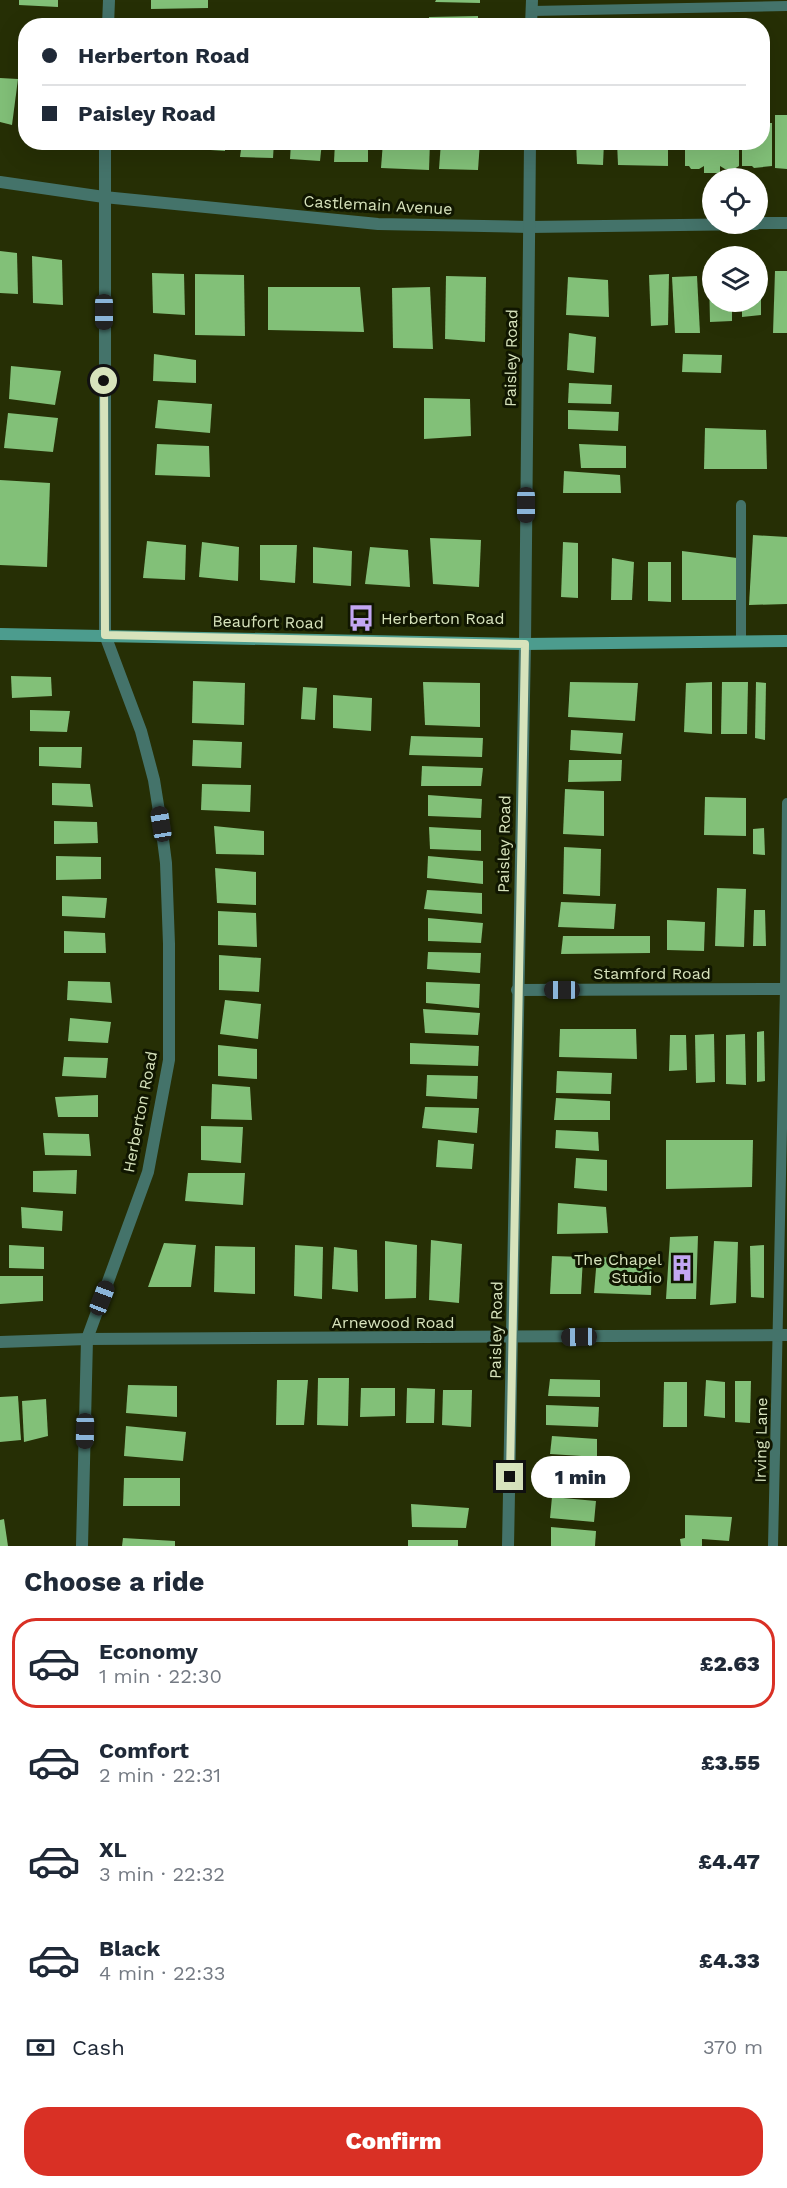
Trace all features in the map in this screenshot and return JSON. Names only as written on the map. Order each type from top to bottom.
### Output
[{"type":"street","points":[[108,18],[109,0]]},
{"type":"street","name":"Herberton Road","points":[[82,1546],[87,1340],[148,1172],[170,1060],[166,863],[161,824],[154,780],[141,731],[105,635],[105,150]]},
{"type":"street","name":"Paisley Road","points":[[508,1546],[525,644],[530,150]]},
{"type":"street","name":"Castlemain Avenue","points":[[0,182],[104,197],[378,224],[529,227],[702,225]]},
{"type":"street","name":"Castlemain Avenue","points":[[768,224],[787,223]]},
{"type":"street","name":"Beaufort Road","points":[[0,634],[525,644],[787,640]]},
{"type":"street","name":"Stamford Road","points":[[518,990],[786,989]]},
{"type":"street","name":"Arnewood Road","points":[[0,1342],[783,1335]]},
{"type":"lane","points":[[532,6],[743,3],[787,6]]},
{"type":"lane","points":[[741,505],[741,641]]},
{"type":"lane","name":"Irving Lane","points":[[773,1546],[783,1335],[787,803]]},
{"type":"building","points":[[19,0],[58,0],[58,7],[19,5]]},
{"type":"building","points":[[151,0],[208,0],[208,8],[151,9]]},
{"type":"building","points":[[436,0],[480,0],[480,3],[435,2]]},
{"type":"building","points":[[478,16],[478,18],[429,18]]},
{"type":"building","points":[[0,78],[18,79],[12,125],[0,122]]},
{"type":"building","points":[[775,115],[787,115],[787,169],[775,168]]},
{"type":"building","points":[[770,123],[772,123],[772,166],[754,168],[742,166],[742,150],[770,150]]},
{"type":"building","points":[[241,150],[274,150],[273,158],[240,157]]},
{"type":"building","points":[[291,150],[321,150],[320,161],[290,159]]},
{"type":"building","points":[[335,150],[368,150],[368,162],[334,162]]},
{"type":"building","points":[[382,150],[430,150],[429,170],[381,168]]},
{"type":"building","points":[[440,150],[479,150],[478,170],[439,169]]},
{"type":"building","points":[[576,150],[604,150],[603,165],[577,164]]},
{"type":"building","points":[[617,150],[668,150],[668,166],[618,165]]},
{"type":"building","points":[[685,150],[739,150],[739,166],[736,168],[720,166],[720,168],[704,168],[704,166],[691,169],[685,166]]},
{"type":"building","points":[[0,251],[17,253],[18,294],[0,293]]},
{"type":"building","points":[[32,256],[62,260],[63,305],[33,303]]},
{"type":"building","points":[[775,271],[787,271],[787,333],[773,333]]},
{"type":"building","points":[[152,273],[184,274],[185,315],[153,313]]},
{"type":"building","points":[[195,274],[244,275],[245,336],[195,335]]},
{"type":"building","points":[[669,274],[668,325],[651,326],[649,275]]},
{"type":"building","points":[[446,276],[486,277],[485,342],[445,339]]},
{"type":"building","points":[[697,276],[700,333],[675,333],[672,277]]},
{"type":"building","points":[[568,277],[608,280],[609,317],[566,315]]},
{"type":"building","points":[[268,287],[360,287],[364,332],[268,330]]},
{"type":"building","points":[[430,287],[433,349],[393,348],[392,288]]},
{"type":"building","points":[[710,312],[732,312],[732,321],[710,322]]},
{"type":"building","points":[[742,312],[761,312],[761,315],[742,317]]},
{"type":"building","points":[[569,333],[596,337],[594,373],[567,370]]},
{"type":"building","points":[[154,354],[196,360],[196,383],[153,381]]},
{"type":"building","points":[[683,354],[722,355],[721,373],[682,372]]},
{"type":"building","points":[[11,366],[61,371],[55,405],[9,399]]},
{"type":"building","points":[[569,383],[612,385],[611,404],[568,403]]},
{"type":"building","points":[[424,398],[470,399],[471,436],[424,439]]},
{"type":"building","points":[[158,400],[212,404],[210,433],[155,428]]},
{"type":"building","points":[[568,410],[619,412],[618,431],[568,429]]},
{"type":"building","points":[[8,413],[58,418],[53,452],[4,448]]},
{"type":"building","points":[[705,428],[766,430],[767,469],[704,469]]},
{"type":"building","points":[[157,444],[209,446],[210,477],[155,475]]},
{"type":"building","points":[[579,444],[626,446],[626,468],[581,468]]},
{"type":"building","points":[[564,471],[620,475],[621,493],[563,493]]},
{"type":"building","points":[[0,480],[50,483],[47,567],[0,565]]},
{"type":"building","points":[[753,535],[787,537],[787,604],[749,605]]},
{"type":"building","points":[[430,538],[481,540],[479,587],[433,584]]},
{"type":"building","points":[[147,541],[186,545],[185,580],[143,578]]},
{"type":"building","points":[[202,542],[239,547],[238,581],[199,577]]},
{"type":"building","points":[[563,542],[578,543],[578,598],[561,597]]},
{"type":"building","points":[[260,545],[297,545],[295,583],[260,580]]},
{"type":"building","points":[[313,547],[352,551],[351,586],[313,583]]},
{"type":"building","points":[[370,547],[408,550],[410,587],[365,584]]},
{"type":"building","points":[[682,551],[737,558],[736,600],[682,600]]},
{"type":"building","points":[[612,558],[634,562],[632,600],[611,600]]},
{"type":"building","points":[[648,562],[671,562],[671,602],[648,601]]},
{"type":"building","points":[[11,676],[51,677],[52,696],[12,698]]},
{"type":"building","points":[[193,681],[245,683],[244,725],[192,723]]},
{"type":"building","points":[[423,682],[480,683],[480,727],[425,725]]},
{"type":"building","points":[[570,682],[638,683],[635,721],[568,717]]},
{"type":"building","points":[[712,682],[712,734],[684,732],[686,683]]},
{"type":"building","points":[[722,682],[748,682],[747,734],[721,734]]},
{"type":"building","points":[[756,682],[766,683],[765,740],[755,738]]},
{"type":"building","points":[[303,687],[317,688],[315,720],[301,719]]},
{"type":"building","points":[[333,695],[372,698],[371,731],[333,728]]},
{"type":"building","points":[[30,710],[70,711],[67,732],[30,731]]},
{"type":"building","points":[[571,730],[623,733],[621,754],[570,750]]},
{"type":"building","points":[[411,736],[483,738],[482,757],[409,755]]},
{"type":"building","points":[[193,740],[242,742],[241,768],[192,766]]},
{"type":"building","points":[[39,747],[82,747],[81,768],[39,766]]},
{"type":"building","points":[[569,760],[622,760],[621,781],[568,782]]},
{"type":"building","points":[[422,766],[483,768],[481,786],[421,786]]},
{"type":"building","points":[[52,783],[90,784],[93,807],[52,805]]},
{"type":"building","points":[[202,784],[251,785],[250,812],[201,810]]},
{"type":"building","points":[[565,789],[604,791],[604,836],[563,834]]},
{"type":"building","points":[[428,795],[482,799],[481,818],[428,816]]},
{"type":"building","points":[[705,797],[746,798],[746,836],[704,835]]},
{"type":"building","points":[[54,821],[97,822],[98,843],[54,844]]},
{"type":"building","points":[[214,826],[264,831],[264,855],[216,854]]},
{"type":"building","points":[[429,827],[481,830],[481,851],[430,849]]},
{"type":"building","points":[[764,828],[765,855],[753,854],[753,829]]},
{"type":"building","points":[[564,847],[601,849],[600,896],[563,894]]},
{"type":"building","points":[[56,856],[101,857],[101,879],[56,880]]},
{"type":"building","points":[[428,856],[483,861],[483,884],[427,878]]},
{"type":"building","points":[[215,868],[256,872],[256,905],[217,903]]},
{"type":"building","points":[[717,888],[746,889],[744,947],[715,946]]},
{"type":"building","points":[[427,890],[482,893],[482,914],[424,909]]},
{"type":"building","points":[[62,896],[107,898],[105,918],[62,916]]},
{"type":"building","points":[[561,902],[616,904],[614,929],[558,927]]},
{"type":"building","points":[[754,910],[765,910],[766,946],[753,946]]},
{"type":"building","points":[[218,911],[256,913],[257,947],[218,945]]},
{"type":"building","points":[[428,918],[483,923],[481,943],[428,941]]},
{"type":"building","points":[[667,920],[705,922],[704,951],[667,950]]},
{"type":"building","points":[[64,931],[105,933],[106,953],[64,953]]},
{"type":"building","points":[[563,936],[650,936],[650,953],[561,954]]},
{"type":"building","points":[[428,952],[481,953],[480,973],[427,969]]},
{"type":"building","points":[[219,955],[261,958],[259,992],[219,990]]},
{"type":"building","points":[[68,981],[110,982],[112,1003],[67,1000]]},
{"type":"building","points":[[426,982],[480,984],[479,1008],[426,1003]]},
{"type":"building","points":[[225,1000],[261,1004],[258,1039],[220,1034]]},
{"type":"building","points":[[423,1009],[480,1013],[478,1035],[425,1033]]},
{"type":"building","points":[[70,1018],[111,1022],[108,1043],[68,1041]]},
{"type":"building","points":[[560,1029],[636,1029],[637,1059],[559,1057]]},
{"type":"building","points":[[764,1031],[765,1081],[757,1082],[757,1032]]},
{"type":"building","points":[[714,1034],[715,1082],[696,1083],[695,1035]]},
{"type":"building","points":[[745,1034],[746,1085],[726,1084],[726,1035]]},
{"type":"building","points":[[670,1035],[686,1035],[687,1070],[669,1071]]},
{"type":"building","points":[[410,1043],[479,1046],[478,1066],[410,1064]]},
{"type":"building","points":[[218,1045],[257,1049],[257,1079],[218,1076]]},
{"type":"building","points":[[64,1057],[108,1058],[106,1078],[62,1076]]},
{"type":"building","points":[[557,1071],[612,1073],[611,1094],[556,1093]]},
{"type":"building","points":[[427,1075],[478,1076],[477,1099],[426,1096]]},
{"type":"building","points":[[212,1084],[250,1087],[252,1120],[211,1119]]},
{"type":"building","points":[[98,1095],[98,1117],[58,1117],[55,1097]]},
{"type":"building","points":[[556,1098],[610,1101],[610,1120],[554,1120]]},
{"type":"building","points":[[425,1107],[479,1108],[477,1133],[422,1128]]},
{"type":"building","points":[[201,1126],[243,1127],[241,1163],[201,1160]]},
{"type":"building","points":[[556,1130],[598,1132],[599,1151],[555,1148]]},
{"type":"building","points":[[43,1133],[89,1134],[91,1156],[45,1155]]},
{"type":"building","points":[[438,1140],[474,1144],[472,1169],[436,1167]]},
{"type":"building","points":[[666,1140],[753,1140],[752,1187],[666,1189]]},
{"type":"building","points":[[576,1158],[607,1160],[607,1191],[574,1188]]},
{"type":"building","points":[[77,1170],[76,1194],[33,1192],[33,1171]]},
{"type":"building","points":[[188,1173],[245,1173],[243,1205],[185,1201]]},
{"type":"building","points":[[558,1203],[606,1207],[608,1233],[557,1234]]},
{"type":"building","points":[[21,1207],[63,1211],[62,1231],[22,1228]]},
{"type":"building","name":"The Chapel Studio","points":[[698,1236],[696,1299],[666,1299],[670,1237]]},
{"type":"building","points":[[431,1240],[462,1244],[459,1303],[429,1300]]},
{"type":"building","points":[[385,1241],[417,1245],[416,1298],[385,1299]]},
{"type":"building","points":[[714,1241],[738,1242],[736,1303],[710,1305]]},
{"type":"building","points":[[164,1243],[196,1245],[191,1287],[148,1287]]},
{"type":"building","points":[[9,1245],[44,1247],[44,1269],[9,1268]]},
{"type":"building","points":[[295,1245],[323,1247],[322,1299],[294,1296]]},
{"type":"building","points":[[764,1245],[764,1298],[751,1297],[750,1246]]},
{"type":"building","points":[[215,1246],[255,1247],[255,1294],[214,1292]]},
{"type":"building","points":[[334,1247],[357,1250],[358,1292],[332,1289]]},
{"type":"building","points":[[552,1256],[583,1257],[581,1294],[550,1294]]},
{"type":"building","points":[[597,1257],[652,1259],[651,1295],[594,1293]]},
{"type":"building","points":[[0,1276],[43,1276],[43,1301],[0,1304]]},
{"type":"building","points":[[318,1378],[349,1378],[348,1426],[317,1425]]},
{"type":"building","points":[[550,1379],[600,1380],[600,1397],[548,1396]]},
{"type":"building","points":[[277,1380],[308,1380],[304,1425],[276,1425]]},
{"type":"building","points":[[706,1380],[725,1382],[725,1418],[704,1416]]},
{"type":"building","points":[[735,1381],[751,1381],[750,1423],[735,1422]]},
{"type":"building","points":[[664,1382],[687,1382],[687,1427],[663,1427]]},
{"type":"building","points":[[128,1385],[177,1386],[177,1417],[126,1413]]},
{"type":"building","points":[[361,1388],[395,1388],[395,1416],[360,1417]]},
{"type":"building","points":[[407,1388],[435,1389],[434,1423],[406,1423]]},
{"type":"building","points":[[443,1390],[472,1390],[471,1427],[442,1425]]},
{"type":"building","points":[[18,1396],[21,1440],[0,1442],[0,1397]]},
{"type":"building","points":[[46,1399],[48,1436],[24,1442],[22,1401]]},
{"type":"building","points":[[546,1405],[599,1407],[598,1427],[546,1425]]},
{"type":"building","points":[[126,1426],[186,1432],[183,1461],[124,1456]]},
{"type":"building","points":[[552,1436],[597,1439],[597,1457],[550,1454]]},
{"type":"building","points":[[551,1466],[596,1468],[596,1488],[550,1486]]},
{"type":"building","points":[[124,1478],[180,1478],[180,1506],[123,1506]]},
{"type":"building","points":[[552,1497],[596,1501],[594,1522],[550,1518]]},
{"type":"building","points":[[411,1504],[469,1508],[466,1528],[412,1527]]},
{"type":"building","points":[[685,1515],[732,1517],[729,1541],[702,1539],[702,1546],[681,1546],[680,1539],[685,1538]]},
{"type":"building","points":[[4,1519],[8,1546],[0,1546],[0,1520]]},
{"type":"building","points":[[551,1527],[596,1531],[595,1546],[551,1546]]},
{"type":"building","points":[[123,1538],[175,1541],[175,1546],[122,1546]]},
{"type":"building","points":[[408,1540],[458,1540],[458,1546],[408,1546]]},
{"type":"place","name":"Herberton Road","points":[[361,618]]},
{"type":"place","name":"The Chapel Studio","points":[[682,1268]]},
{"type":"route","points":[[104,381],[105,635],[525,644],[510,1477]]}]
